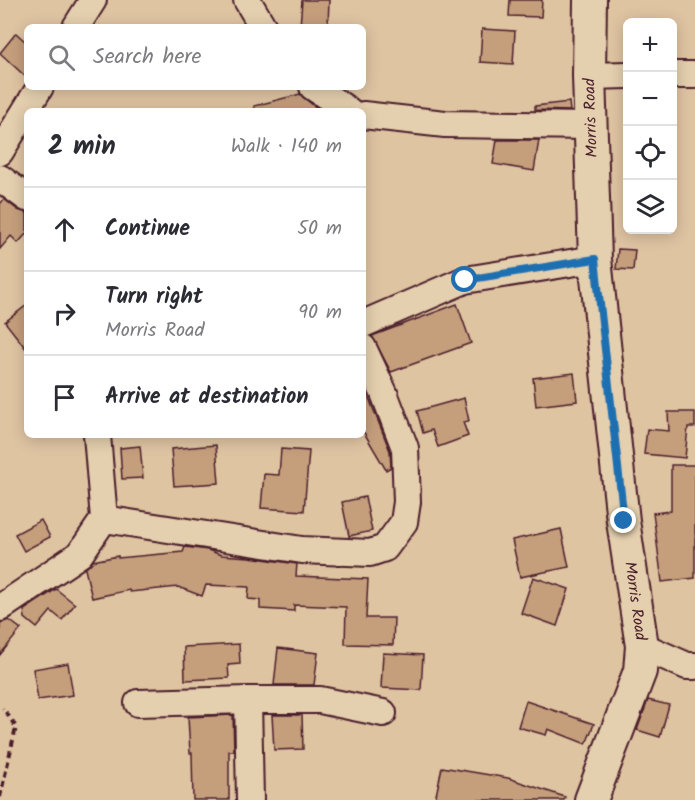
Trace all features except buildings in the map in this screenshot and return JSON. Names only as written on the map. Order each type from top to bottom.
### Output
[{"type":"main road","name":"Morris Road","points":[[590,0],[589,76],[595,259],[624,521],[642,646],[640,671],[591,800]]},
{"type":"street","points":[[78,24],[93,0]]},
{"type":"street","points":[[247,0],[261,24]]},
{"type":"street","points":[[589,76],[623,75]]},
{"type":"street","points":[[677,75],[695,75]]},
{"type":"street","points":[[27,108],[38,90]]},
{"type":"street","points":[[318,90],[344,108]]},
{"type":"street","points":[[0,152],[24,113]]},
{"type":"street","points":[[366,115],[445,124],[591,126]]},
{"type":"street","points":[[0,178],[24,196]]},
{"type":"street","points":[[366,323],[465,280],[595,259]]},
{"type":"street","points":[[104,519],[302,550],[370,553],[385,548],[404,522],[407,502],[405,448],[366,354]]},
{"type":"street","points":[[0,608],[81,554],[104,519],[97,438]]},
{"type":"street","points":[[642,646],[687,666],[695,666]]},
{"type":"street","points":[[248,700],[250,800]]},
{"type":"street","points":[[138,703],[320,700],[383,713]]},
{"type":"path","points":[[0,797],[16,727],[3,708]]},
{"type":"route","points":[[465,280],[595,259],[624,521]]}]
